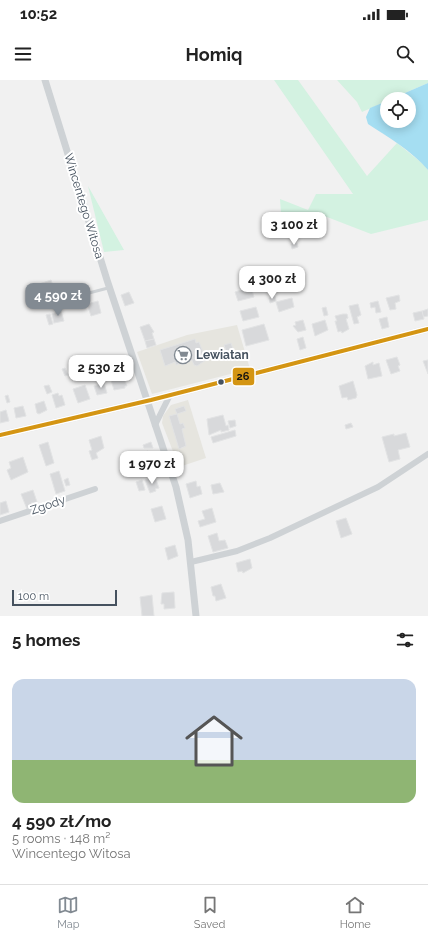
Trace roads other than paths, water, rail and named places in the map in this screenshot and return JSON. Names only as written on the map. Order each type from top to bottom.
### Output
[{"type":"street","name":"Wincentego Witosa","points":[[45,80],[110,288],[182,507],[196,616]]},
{"type":"street","points":[[0,435],[170,395],[428,329]]},
{"type":"street","points":[[155,425],[170,395]]},
{"type":"street","points":[[190,562],[237,551],[270,538],[378,487],[428,454]]},
{"type":"street","name":"Zgody","points":[[0,521],[95,489]]},
{"type":"lane","points":[[51,303],[110,288]]},
{"type":"water","points":[[428,83],[428,170],[422,163],[392,139],[368,124],[366,117],[370,108],[380,104],[380,128],[416,128],[416,92],[407,92]]},
{"type":"place","name":"Lewiatan","points":[[183,355]]}]
